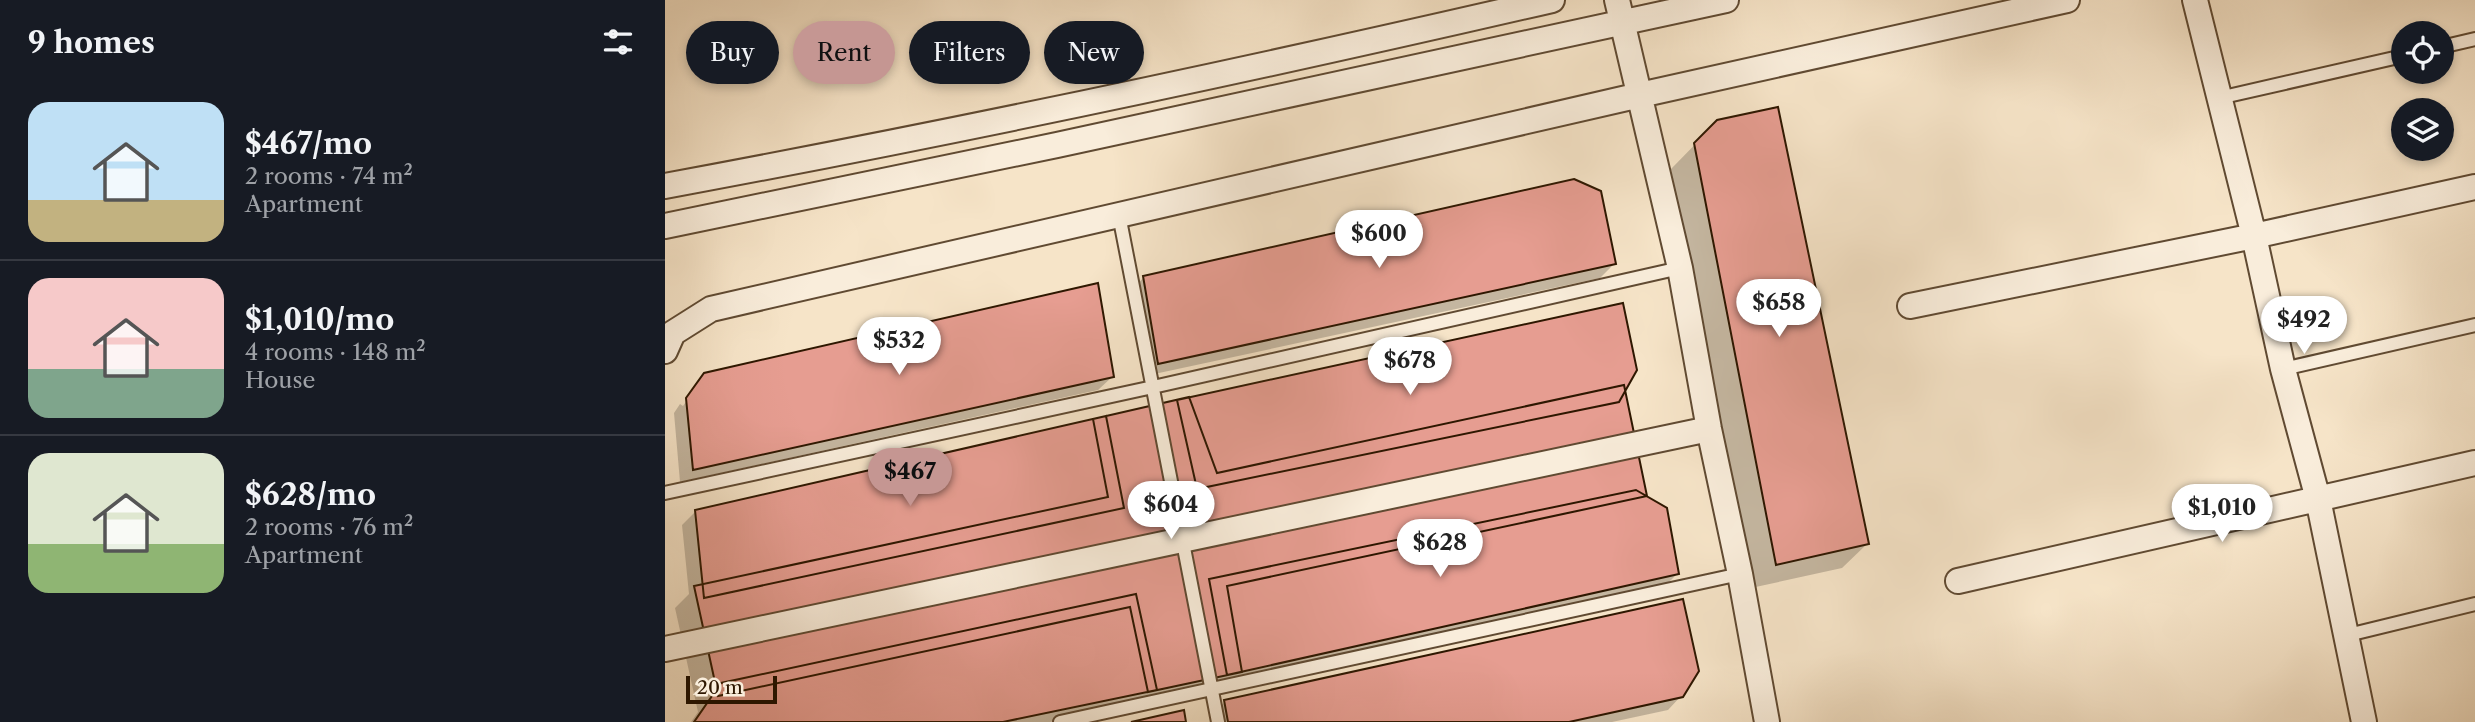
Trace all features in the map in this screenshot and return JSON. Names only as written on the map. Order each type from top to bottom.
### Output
[{"type":"street","points":[[665,186],[1059,109],[1552,0]]},
{"type":"street","points":[[665,226],[1071,142],[1621,11],[1725,0]]},
{"type":"street","points":[[665,351],[673,333],[711,309],[1640,95],[2067,0]]},
{"type":"street","points":[[2195,0],[2254,236],[2283,369],[2318,499],[2364,722]]},
{"type":"street","points":[[1621,11],[1680,268],[1767,722]]},
{"type":"street","points":[[1910,306],[2254,236],[2475,187]]},
{"type":"street","points":[[665,649],[1709,429]]},
{"type":"street","points":[[1958,581],[2475,463]]},
{"type":"lane","points":[[2454,44],[2475,39]]},
{"type":"lane","points":[[2219,98],[2391,59]]},
{"type":"lane","points":[[1119,215],[1218,722]]},
{"type":"lane","points":[[665,493],[1153,387],[1680,268]]},
{"type":"lane","points":[[2283,369],[2475,325]]},
{"type":"lane","points":[[1061,722],[1740,574]]},
{"type":"lane","points":[[2347,635],[2475,604]]},
{"type":"building","points":[[1778,107],[1869,544],[1776,565],[1694,143],[1717,120]]},
{"type":"building","points":[[1574,179],[1601,191],[1616,264],[1158,364],[1143,276]]},
{"type":"building","points":[[1098,283],[1114,377],[693,470],[686,398],[704,373]]},
{"type":"building","points":[[1623,303],[1637,370],[1619,402],[1197,489],[1177,400]]},
{"type":"building","points":[[1624,385],[1647,496],[1227,586],[1242,672],[1148,692],[1130,607],[718,696],[694,586],[1108,497],[1093,419],[1189,397],[1217,473]]},
{"type":"building","points":[[1106,416],[1124,508],[704,598],[695,510]]},
{"type":"building","points":[[1636,490],[1667,508],[1679,574],[1227,675],[1209,579]]},
{"type":"building","points":[[1136,594],[1157,690],[1003,722],[694,722],[721,683]]},
{"type":"building","points":[[1683,599],[1699,671],[1683,697],[1569,722],[1228,722],[1224,700]]},
{"type":"building","points":[[1184,710],[1186,722],[1131,722]]}]
